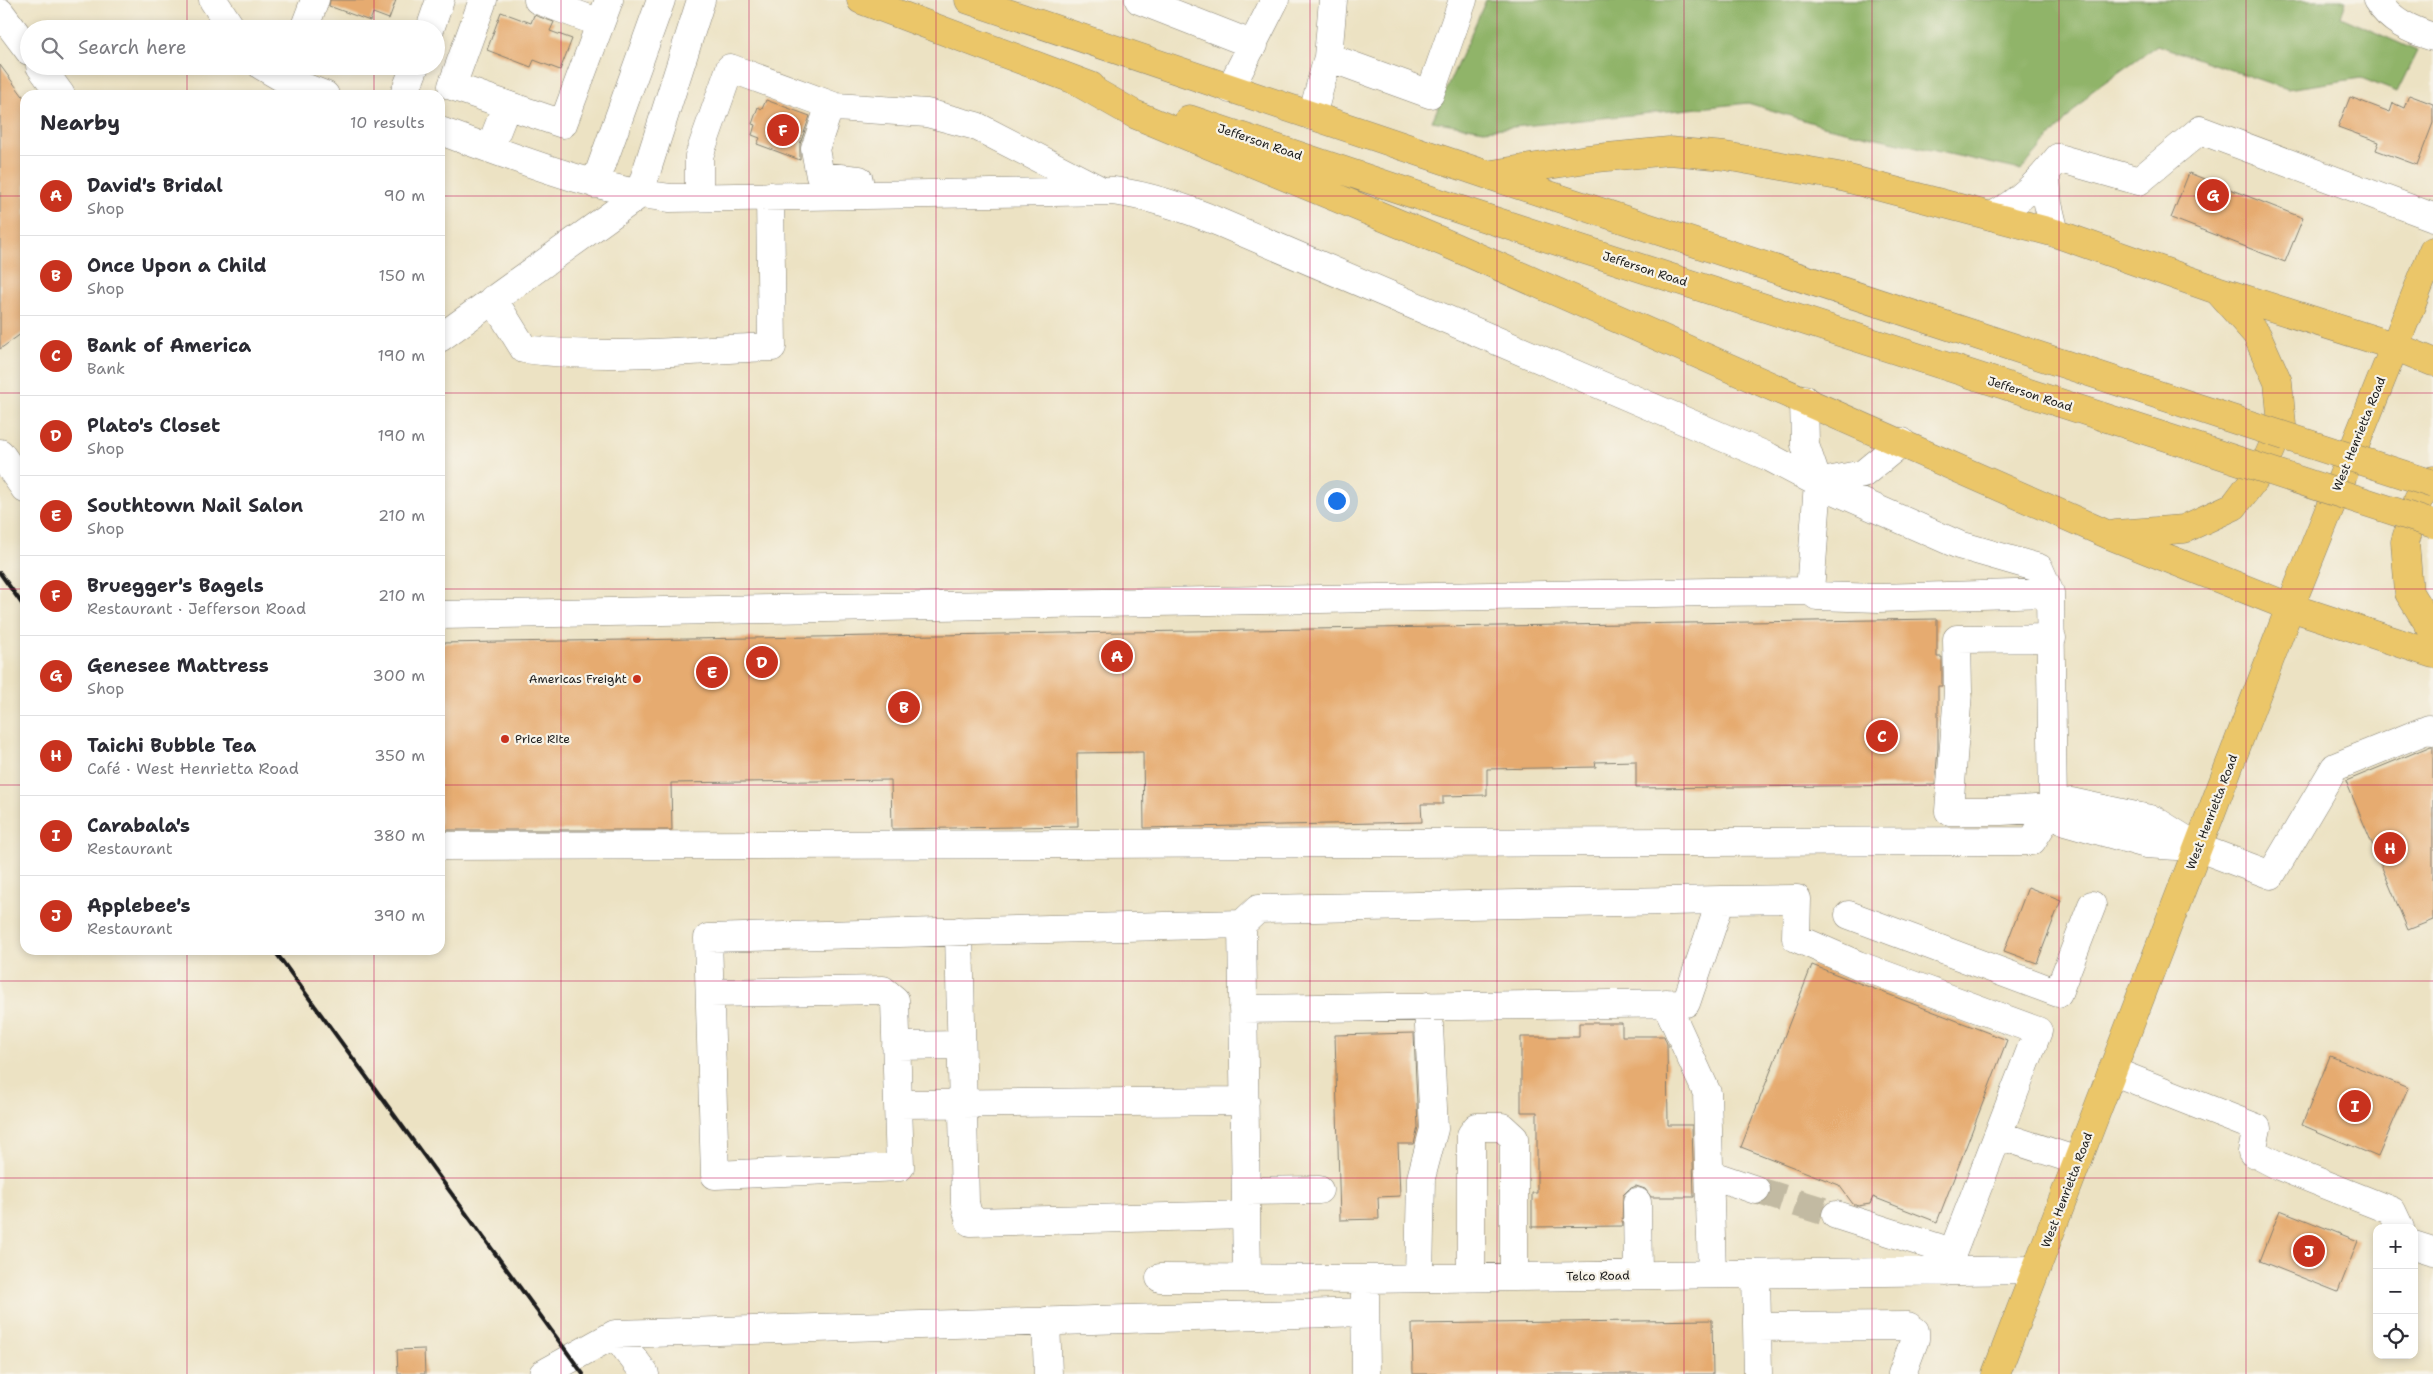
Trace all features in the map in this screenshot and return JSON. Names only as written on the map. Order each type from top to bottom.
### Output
[{"type":"main road","name":"Jefferson Road","points":[[861,0],[1074,80],[1482,217],[2433,524]]},
{"type":"main road","points":[[969,0],[1488,175],[2433,484]]},
{"type":"main road","points":[[1074,80],[1134,114],[1441,241],[1804,398],[2109,535],[2290,607],[2433,654]]},
{"type":"main road","points":[[1488,175],[1587,159],[1669,151],[1725,156],[1838,176],[2055,233],[2217,290],[2394,346],[2433,362]]},
{"type":"main road","name":"West Henrietta Road","points":[[1996,1374],[2290,607],[2433,251]]},
{"type":"main road","points":[[2109,535],[2184,529],[2234,506],[2264,466],[2282,425],[2278,382],[2256,335],[2217,290]]},
{"type":"main road","points":[[2433,480],[2418,500],[2405,542],[2409,593],[2433,631]]},
{"type":"street","points":[[213,0],[226,20]]},
{"type":"street","points":[[307,20],[315,0]]},
{"type":"street","points":[[433,20],[440,0]]},
{"type":"street","points":[[483,0],[452,86],[563,124],[605,12],[538,0]]},
{"type":"street","points":[[595,184],[661,0]]},
{"type":"street","points":[[445,334],[639,195],[701,0]]},
{"type":"street","points":[[1138,0],[1254,45]]},
{"type":"street","points":[[1230,89],[1254,45],[1275,0]]},
{"type":"street","points":[[1312,116],[1328,57],[1333,0]]},
{"type":"street","points":[[1328,57],[1430,94],[1463,0]]},
{"type":"street","points":[[2377,0],[2381,7],[2400,24],[2432,33]]},
{"type":"street","points":[[0,12],[20,39]]},
{"type":"street","points":[[699,197],[699,156],[730,68],[836,107],[927,113],[976,126],[1102,191]]},
{"type":"street","points":[[47,75],[57,90]]},
{"type":"street","points":[[291,75],[317,90]]},
{"type":"street","points":[[406,90],[412,75]]},
{"type":"street","points":[[830,104],[815,149],[820,176],[859,180],[1063,170]]},
{"type":"street","points":[[490,148],[507,105]]},
{"type":"street","points":[[1992,216],[2022,198],[2046,175],[2058,158],[2138,181],[2200,130],[2433,217]]},
{"type":"street","points":[[445,133],[595,184],[639,195],[670,198],[1114,191],[1155,198],[1163,203],[1196,212],[1769,457],[1818,483],[1959,544],[2039,568],[2050,593],[2053,808],[2032,841],[445,846]]},
{"type":"street","points":[[2046,175],[2048,204],[2055,233]]},
{"type":"street","points":[[493,299],[524,349],[562,354],[623,354],[772,346],[770,196]]},
{"type":"street","points":[[1804,398],[1804,445],[1818,483],[1814,594]]},
{"type":"street","points":[[1818,483],[1863,474],[1902,442]]},
{"type":"street","points":[[0,453],[20,482]]},
{"type":"street","points":[[445,615],[1814,594],[1879,598],[2050,593]]},
{"type":"street","points":[[2052,638],[1957,639],[1958,692],[1949,811],[2053,808],[2071,802],[2154,820],[2199,848],[2271,875],[2335,767],[2429,729],[2433,731]]},
{"type":"street","points":[[710,993],[883,990],[895,1000],[900,1168],[715,1175],[708,938],[1242,924],[1258,909],[1797,899],[1796,938],[1858,965],[2038,1031]]},
{"type":"street","points":[[1243,1009],[1686,1003],[1721,900]]},
{"type":"street","points":[[1836,1215],[1948,1262],[2038,1031],[2058,992],[2092,904]]},
{"type":"street","points":[[1849,915],[2058,992]]},
{"type":"street","points":[[1242,924],[1247,1278]]},
{"type":"street","points":[[959,931],[965,1204],[970,1222],[1246,1203],[1319,1190]]},
{"type":"street","points":[[1666,1003],[1706,1093],[1712,1274]]},
{"type":"street","points":[[1419,1278],[1421,1178],[1434,1129],[1428,1006]]},
{"type":"street","points":[[896,1046],[962,1044]]},
{"type":"street","points":[[2112,1071],[2257,1128],[2252,1152],[2279,1166],[2392,1212],[2398,1224]]},
{"type":"street","points":[[898,1104],[1244,1101]]},
{"type":"street","points":[[1471,1277],[1470,1135],[1477,1127],[1502,1127],[1514,1138],[1514,1277]]},
{"type":"street","points":[[1998,1135],[2078,1161]]},
{"type":"street","points":[[1709,1174],[1756,1190]]},
{"type":"street","points":[[1637,1202],[1638,1275]]},
{"type":"street","points":[[2418,1246],[2433,1251]]},
{"type":"street","name":"Telco Road","points":[[1160,1278],[1419,1278],[1756,1274],[1948,1262],[2035,1270]]},
{"type":"street","points":[[1756,1274],[1758,1374]]},
{"type":"street","points":[[1364,1278],[1366,1374]]},
{"type":"street","points":[[542,1374],[615,1334],[1365,1312]]},
{"type":"street","points":[[1046,1322],[1048,1374]]},
{"type":"street","points":[[1757,1327],[1908,1326],[1915,1331],[1915,1339],[1902,1374]]},
{"type":"street","points":[[615,1334],[645,1374]]},
{"type":"green space","points":[[1486,0],[2346,0],[2341,17],[2417,51],[2397,92],[2361,78],[2287,89],[2157,45],[2091,92],[2021,170],[1823,126],[1748,103],[1484,130],[1432,121]]},
{"type":"building","points":[[330,0],[396,0],[389,19],[373,13],[370,20],[367,20],[329,6]]},
{"type":"building","points":[[501,12],[531,23],[534,15],[554,22],[550,31],[572,39],[560,70],[534,60],[531,67],[487,50]]},
{"type":"building","points":[[0,65],[20,92],[20,335],[0,349]]},
{"type":"building","points":[[2409,95],[2433,104],[2433,123],[2417,165],[2376,150],[2379,142],[2338,127],[2350,97],[2390,112],[2393,103],[2404,108]]},
{"type":"building","points":[[766,100],[810,116],[800,144],[800,160],[757,144],[760,138],[752,135],[755,125],[752,124],[758,107],[762,109]]},
{"type":"building","points":[[2189,173],[2303,218],[2285,262],[2171,218]]},
{"type":"building","points":[[1937,619],[1937,657],[1942,657],[1942,686],[1938,686],[1938,748],[1935,785],[1636,788],[1636,761],[1595,762],[1596,767],[1487,769],[1487,795],[1443,796],[1443,804],[1421,804],[1422,822],[1144,828],[1143,752],[1077,753],[1078,826],[892,829],[891,780],[671,783],[672,830],[445,830],[445,643]]},
{"type":"building","points":[[2433,746],[2433,920],[2408,930],[2346,781]]},
{"type":"building","points":[[2028,887],[2061,900],[2037,963],[2004,951]]},
{"type":"building","points":[[1812,965],[2007,1040],[1937,1222],[1873,1197],[1870,1204],[1858,1206],[1853,1204],[1839,1185],[1741,1147]]},
{"type":"building","points":[[1579,1023],[1622,1023],[1622,1036],[1664,1036],[1667,1044],[1668,1125],[1692,1125],[1694,1197],[1651,1197],[1645,1189],[1636,1186],[1629,1189],[1623,1195],[1622,1226],[1532,1227],[1532,1193],[1537,1193],[1537,1112],[1521,1112],[1521,1037],[1579,1037]]},
{"type":"building","points":[[1414,1033],[1418,1127],[1414,1144],[1398,1144],[1400,1196],[1378,1197],[1379,1219],[1340,1220],[1335,1035]]},
{"type":"building","points":[[2330,1056],[2408,1088],[2378,1157],[2302,1125]]},
{"type":"building","points":[[2280,1210],[2358,1241],[2338,1292],[2260,1261]]},
{"type":"building","points":[[1712,1320],[1713,1374],[1413,1374],[1412,1324]]},
{"type":"building","points":[[424,1349],[425,1374],[398,1374],[397,1350]]},
{"type":"tunnel","points":[[1756,1190],[1836,1215]]},
{"type":"railway","points":[[0,573],[20,601]]},
{"type":"railway","points":[[278,955],[583,1374]]},
{"type":"place","name":"Bruegger's Bagels","points":[[783,130]]},
{"type":"place","name":"Genesee Mattress","points":[[2213,195]]},
{"type":"place","name":"David's Bridal","points":[[1117,656]]},
{"type":"place","name":"Plato's Closet","points":[[762,662]]},
{"type":"place","name":"Southtown Nail Salon","points":[[712,672]]},
{"type":"place","name":"Americas Freight","points":[[637,679]]},
{"type":"place","name":"Once Upon a Child","points":[[904,707]]},
{"type":"place","name":"Bank of America","points":[[1882,736]]},
{"type":"place","name":"Price Rite","points":[[505,739]]},
{"type":"place","name":"Taichi Bubble Tea","points":[[2390,848]]},
{"type":"place","name":"Carabala's","points":[[2355,1106]]},
{"type":"place","name":"Applebee's","points":[[2309,1251]]}]
